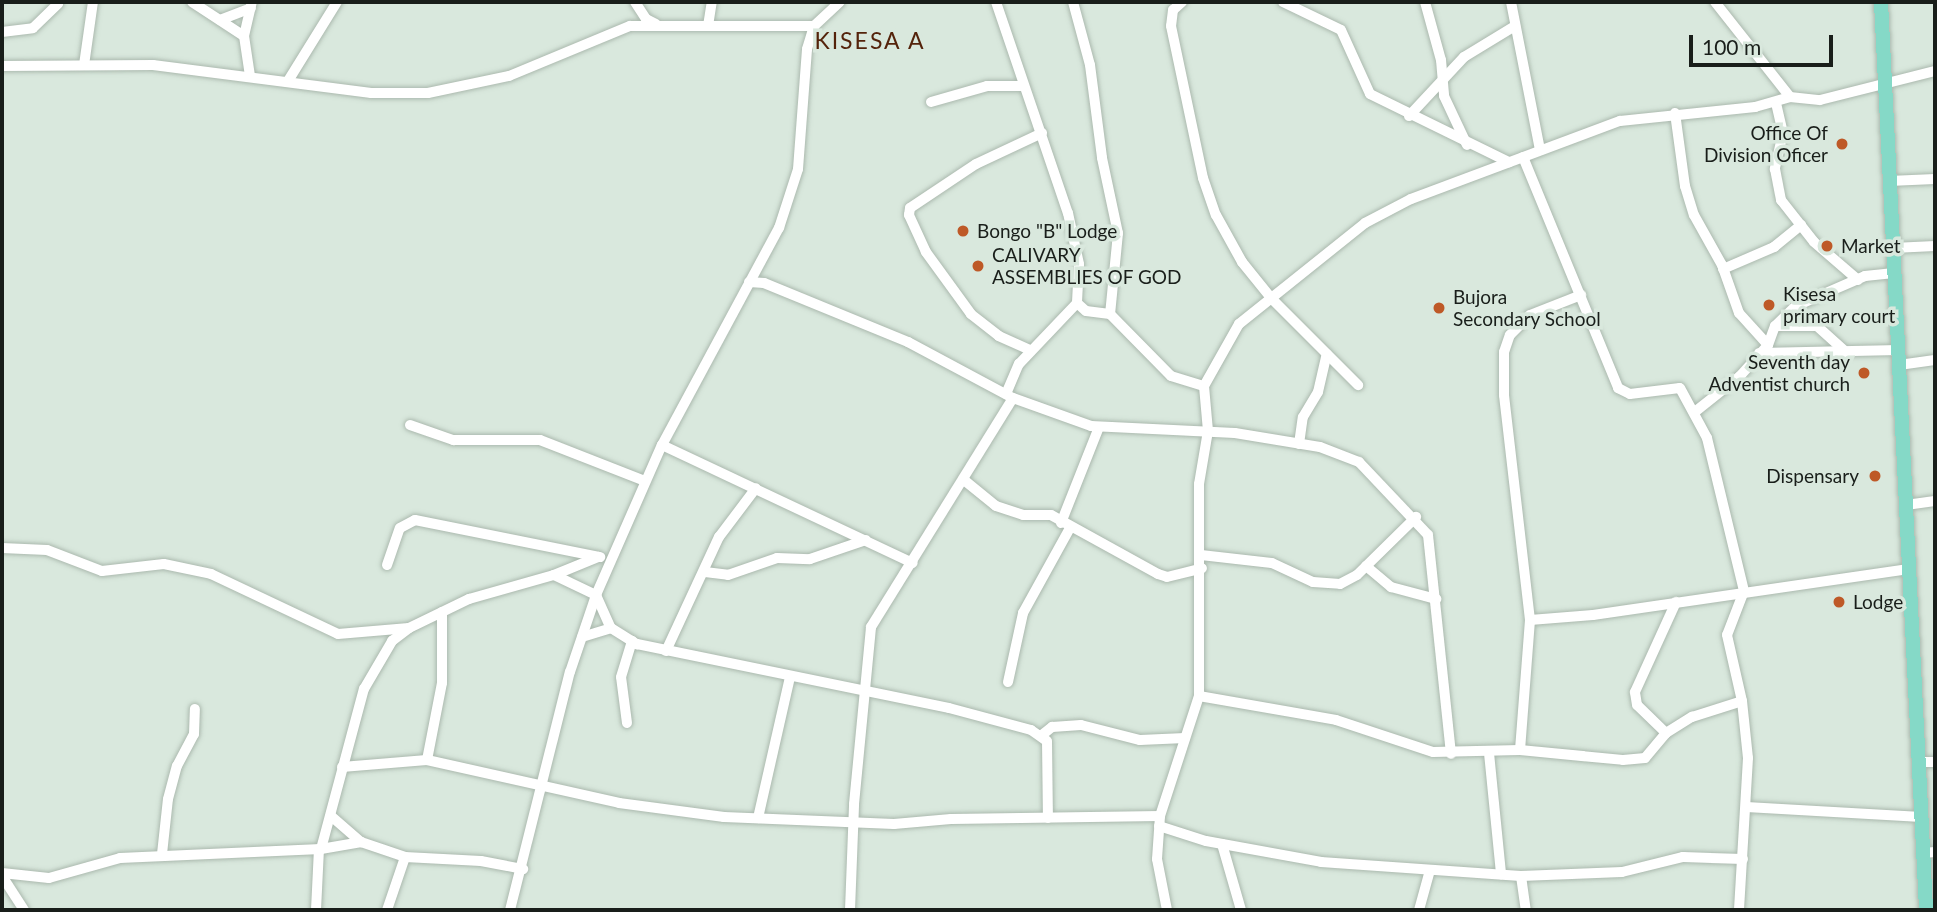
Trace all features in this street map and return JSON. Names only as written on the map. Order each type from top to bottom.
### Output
[{"type":"main road","points":[[1881,2],[1917,762],[1921,817],[1929,853],[1926,910]]},
{"type":"street","points":[[84,65],[93,2]]},
{"type":"street","points":[[192,2],[244,36]]},
{"type":"street","points":[[288,81],[337,2]]},
{"type":"street","points":[[635,2],[646,19],[658,25]]},
{"type":"street","points":[[708,26],[712,2]]},
{"type":"street","points":[[510,910],[604,558],[779,228],[798,169],[802,83],[814,26],[840,2]]},
{"type":"street","points":[[850,910],[854,823],[871,627],[964,480],[1030,350],[1077,303],[1079,264],[1057,171],[1017,71],[996,2]]},
{"type":"street","points":[[1073,2],[1094,85],[1102,158],[1118,233],[1110,314]]},
{"type":"street","points":[[1182,2],[1173,10],[1171,26],[1203,178],[1239,257],[1272,299],[1358,385]]},
{"type":"street","points":[[1283,2],[1341,30],[1370,94],[1466,145],[1509,162]]},
{"type":"street","points":[[1424,2],[1452,121],[1466,145]]},
{"type":"street","points":[[1511,2],[1540,150]]},
{"type":"street","points":[[1715,2],[1790,97]]},
{"type":"street","points":[[2,32],[33,28],[58,4]]},
{"type":"street","points":[[250,76],[244,36],[252,5]]},
{"type":"street","points":[[220,20],[252,5]]},
{"type":"street","points":[[2,66],[153,65],[401,94],[473,87],[537,65],[599,36],[629,26],[814,26]]},
{"type":"street","points":[[1409,116],[1441,78],[1515,26]]},
{"type":"street","points":[[1008,84],[1017,71]]},
{"type":"street","points":[[1167,910],[1157,859],[1160,821],[1199,696],[1202,568],[1199,484],[1208,431],[1204,386],[1239,324],[1387,211],[1540,150],[1620,121],[1776,103],[1790,97],[1821,100],[1935,71]]},
{"type":"street","points":[[931,102],[1008,84],[1023,86]]},
{"type":"street","points":[[1776,103],[1783,132],[1776,190],[1801,225],[1858,280]]},
{"type":"street","points":[[1675,113],[1685,186],[1694,215],[1723,269],[1739,313],[1768,345]]},
{"type":"street","points":[[1030,350],[999,336],[971,314],[926,252],[909,215],[910,208],[976,164],[1042,133]]},
{"type":"street","points":[[1523,157],[1623,393],[1679,388],[1696,411],[1744,591],[1727,635],[1742,701],[1747,807],[1739,910]]},
{"type":"street","points":[[1889,181],[1935,179]]},
{"type":"street","points":[[1723,269],[1774,247],[1801,225]]},
{"type":"street","points":[[1893,248],[1935,246]]},
{"type":"street","points":[[1696,411],[1725,390],[1768,345],[1775,326],[1796,306],[1858,280],[1894,273]]},
{"type":"street","points":[[750,282],[764,283],[908,342],[1009,396],[1099,427],[1175,434],[1208,431],[1299,444],[1359,462],[1416,517],[1427,535],[1451,754]]},
{"type":"street","points":[[1520,750],[1530,620],[1504,395],[1504,352],[1510,335],[1530,316],[1581,295]]},
{"type":"street","points":[[1077,303],[1086,311],[1110,314],[1171,376],[1204,386]]},
{"type":"street","points":[[1775,326],[1817,326],[1847,353]]},
{"type":"street","points":[[1759,354],[1847,353],[1935,360]]},
{"type":"street","points":[[1299,444],[1303,417],[1318,393],[1327,354]]},
{"type":"street","points":[[411,425],[453,440],[540,440],[645,481]]},
{"type":"street","points":[[1008,682],[1023,613],[1066,525],[1099,427]]},
{"type":"street","points":[[662,446],[913,563]]},
{"type":"street","points":[[964,480],[996,506],[1023,515],[1046,514],[1158,574],[1167,577],[1202,568]]},
{"type":"street","points":[[666,651],[719,537],[756,488]]},
{"type":"street","points":[[1906,505],[1935,501]]},
{"type":"street","points":[[1201,555],[1272,563],[1294,575],[1340,584],[1366,566],[1416,517]]},
{"type":"street","points":[[387,565],[400,528],[415,520],[604,558]]},
{"type":"street","points":[[705,572],[728,575],[777,558],[810,559],[867,540]]},
{"type":"street","points":[[2,548],[47,551],[102,570],[164,564],[211,573],[338,634],[409,628]]},
{"type":"street","points":[[316,910],[320,849],[364,689],[380,658],[409,628],[442,612],[496,590],[604,558]]},
{"type":"street","points":[[1366,566],[1391,587],[1436,599]]},
{"type":"street","points":[[1530,620],[1909,569]]},
{"type":"street","points":[[554,575],[596,595],[611,628],[632,641],[666,651],[1014,723],[1041,735],[1048,755],[1048,818]]},
{"type":"street","points":[[1666,733],[1637,705],[1635,692],[1676,602]]},
{"type":"street","points":[[427,760],[442,683],[442,612]]},
{"type":"street","points":[[582,637],[611,628]]},
{"type":"street","points":[[627,723],[621,677],[632,641]]},
{"type":"street","points":[[758,818],[790,677]]},
{"type":"street","points":[[1199,696],[1336,720],[1419,749],[1451,754],[1520,750],[1636,760],[1651,754],[1666,733],[1692,717],[1742,701]]},
{"type":"street","points":[[162,854],[168,799],[177,766],[194,734],[195,709]]},
{"type":"street","points":[[1041,735],[1052,727],[1067,724],[1093,726],[1140,740],[1185,738]]},
{"type":"street","points":[[1489,752],[1501,874]]},
{"type":"street","points":[[342,767],[427,760],[662,810],[758,818],[854,823],[1048,818],[1160,821],[1222,844],[1321,862],[1521,876],[1622,872],[1683,858],[1742,859]]},
{"type":"street","points":[[1917,762],[1935,762]]},
{"type":"street","points":[[1747,807],[1783,812],[1921,817]]},
{"type":"street","points":[[331,816],[361,842],[405,857],[481,861],[523,869]]},
{"type":"street","points":[[2,875],[49,878],[120,858],[162,854],[320,849],[361,842]]},
{"type":"street","points":[[1222,844],[1241,910]]},
{"type":"street","points":[[387,910],[405,857]]},
{"type":"street","points":[[1419,910],[1430,870]]},
{"type":"street","points":[[2,875],[24,910]]},
{"type":"street","points":[[1521,876],[1526,910]]},
{"type":"place","name":"Office Of Division Oficer","points":[[1842,144]]},
{"type":"place","name":"Bongo \"B\" Lodge","points":[[963,231]]},
{"type":"place","name":"Market","points":[[1827,246]]},
{"type":"place","name":"CALIVARY ASSEMBLIES OF GOD","points":[[978,266]]},
{"type":"place","name":"Kisesa primary court","points":[[1769,305]]},
{"type":"place","name":"Bujora Secondary School","points":[[1439,308]]},
{"type":"place","name":"Seventh day Adventist church","points":[[1864,373]]},
{"type":"place","name":"Dispensary","points":[[1875,476]]},
{"type":"place","name":"Lodge","points":[[1839,602]]},
{"type":"district","name":"KISESA A","points":[[870,40]]}]
